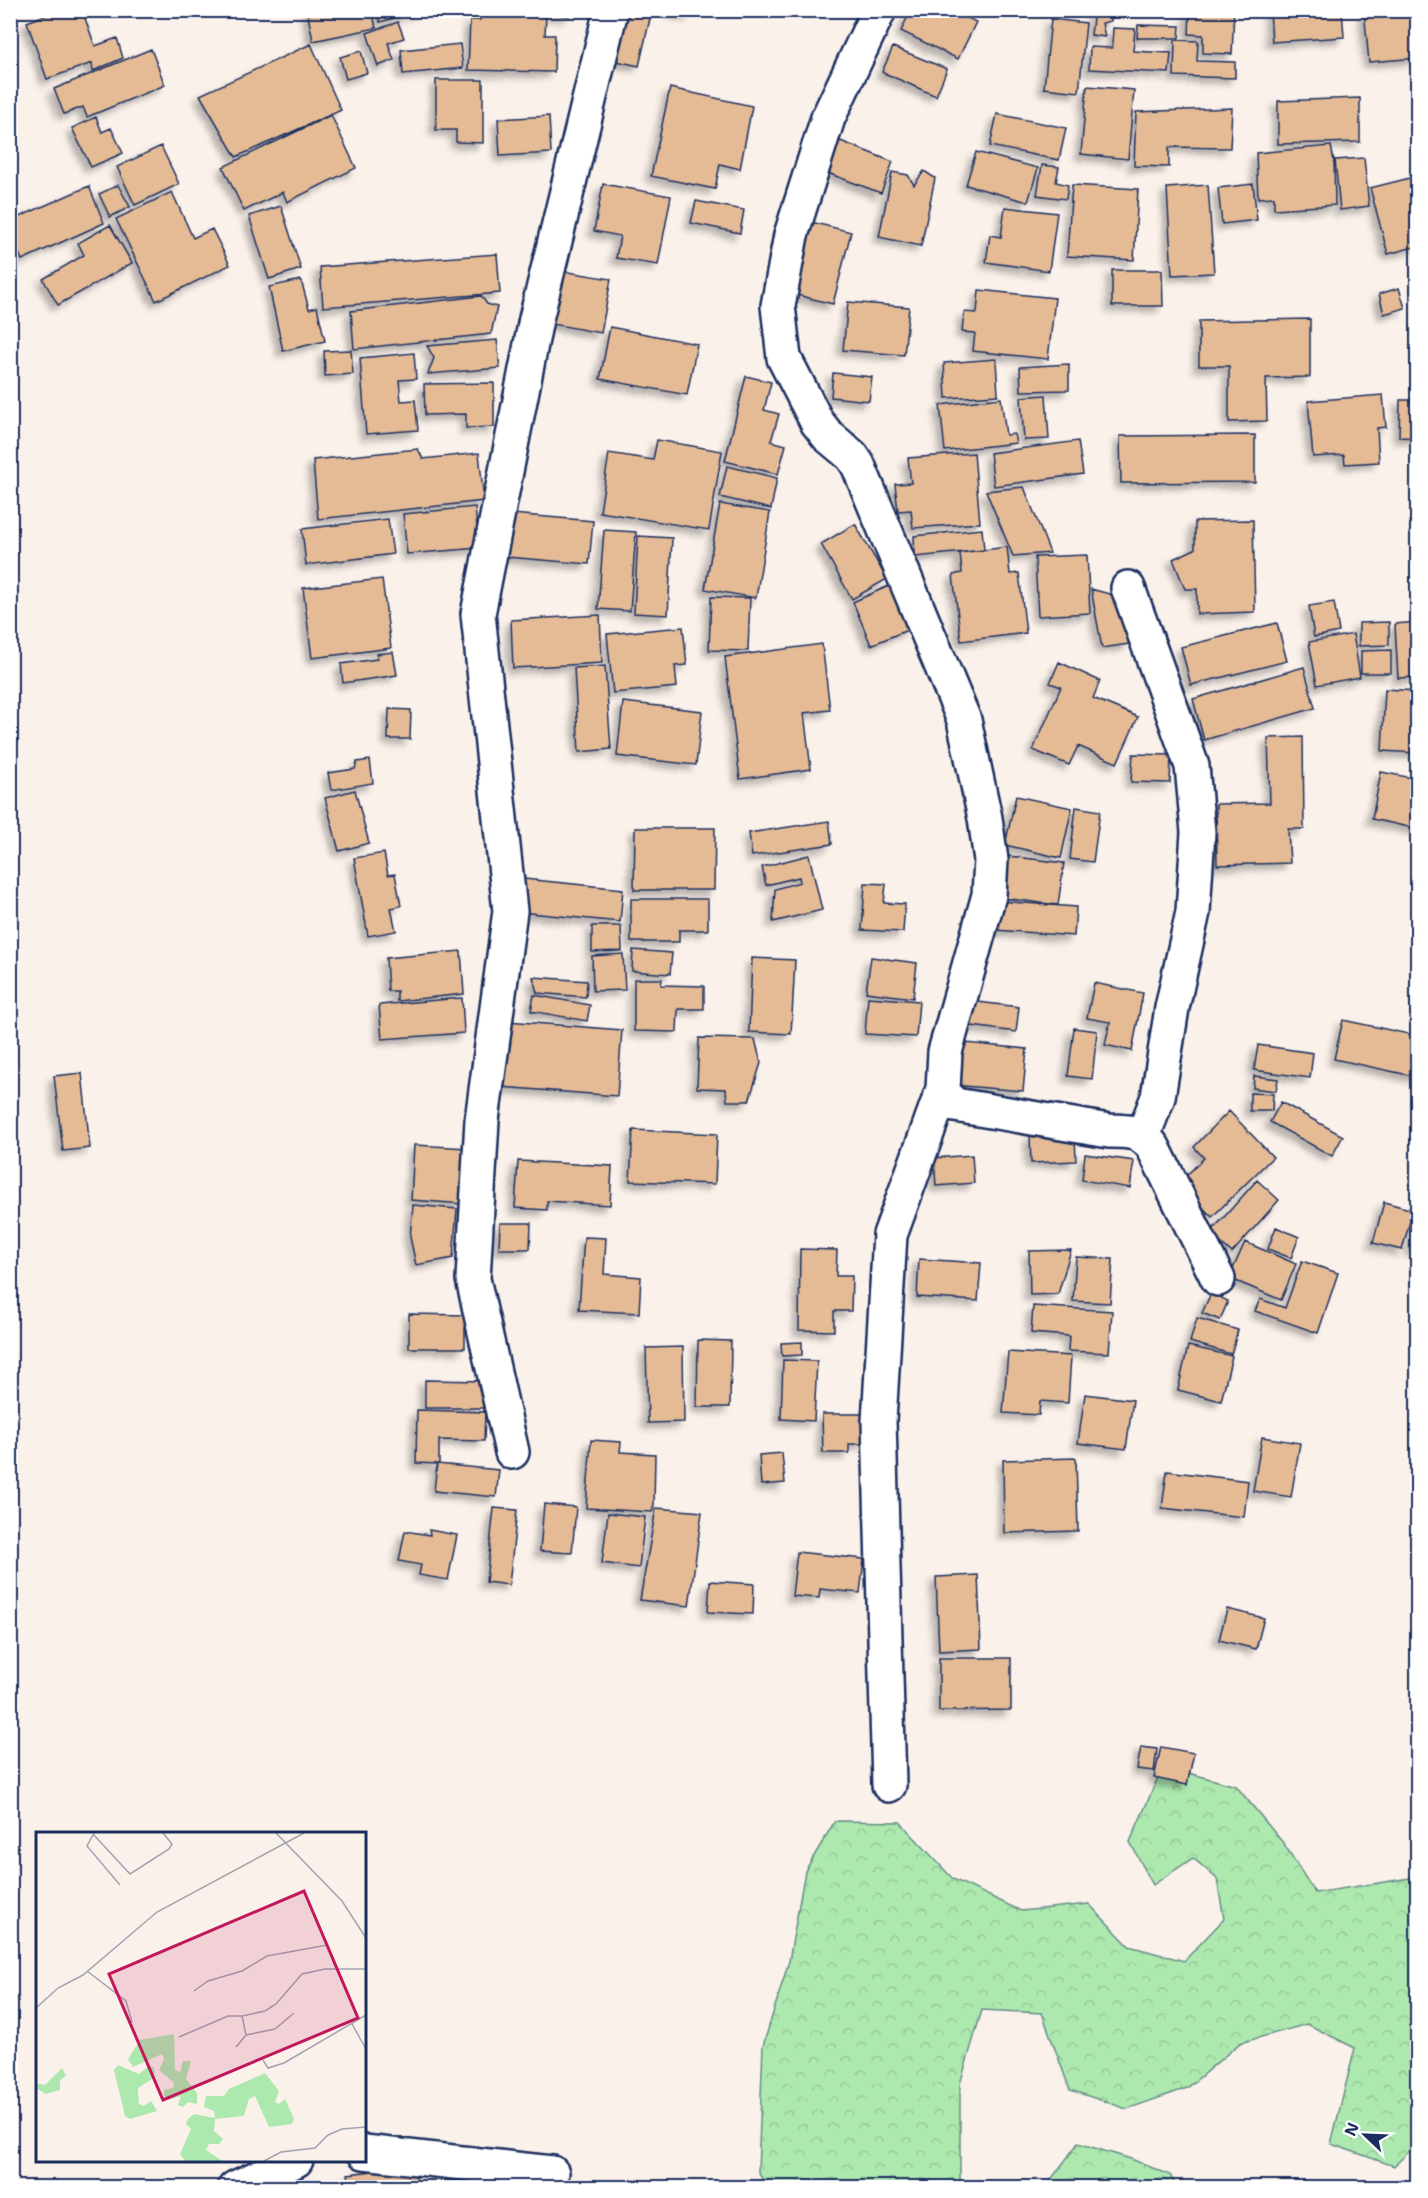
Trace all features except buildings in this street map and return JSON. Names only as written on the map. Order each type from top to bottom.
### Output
[{"type":"street","points":[[512,1452],[473,1279],[482,1120],[510,911],[478,614],[536,319],[611,10]]},
{"type":"street","points":[[873,11],[828,118],[791,235],[778,306],[784,358],[817,422],[828,436],[852,456],[858,465],[964,720],[991,860],[989,895],[945,1052],[944,1089],[890,1235],[879,1421],[889,1785]]},
{"type":"street","points":[[1128,588],[1192,766],[1198,832],[1193,912],[1172,1008],[1158,1097],[1143,1136]]},
{"type":"street","points":[[944,1089],[947,1098],[955,1105],[1109,1131],[1129,1131],[1143,1136],[1153,1147],[1218,1279]]},
{"type":"street","points":[[366,2152],[552,2173]]},
{"type":"street","points":[[235,2187],[291,2162]]},
{"type":"green space","points":[[1163,1766],[1236,1786],[1284,1844],[1315,1893],[1417,1877],[1417,2144],[1394,2166],[1331,2144],[1355,2048],[1307,2024],[1240,2043],[1187,2088],[1127,2109],[1070,2090],[1042,2013],[982,2010],[960,2084],[960,2187],[767,2187],[758,2172],[763,2046],[789,1961],[805,1871],[835,1821],[900,1822],[953,1879],[1021,1911],[1089,1904],[1129,1946],[1184,1961],[1224,1919],[1217,1879],[1193,1858],[1153,1885],[1130,1842]]},
{"type":"green space","points":[[1078,2143],[1131,2159],[1170,2175],[1177,2187],[1049,2187],[1047,2185]]}]
